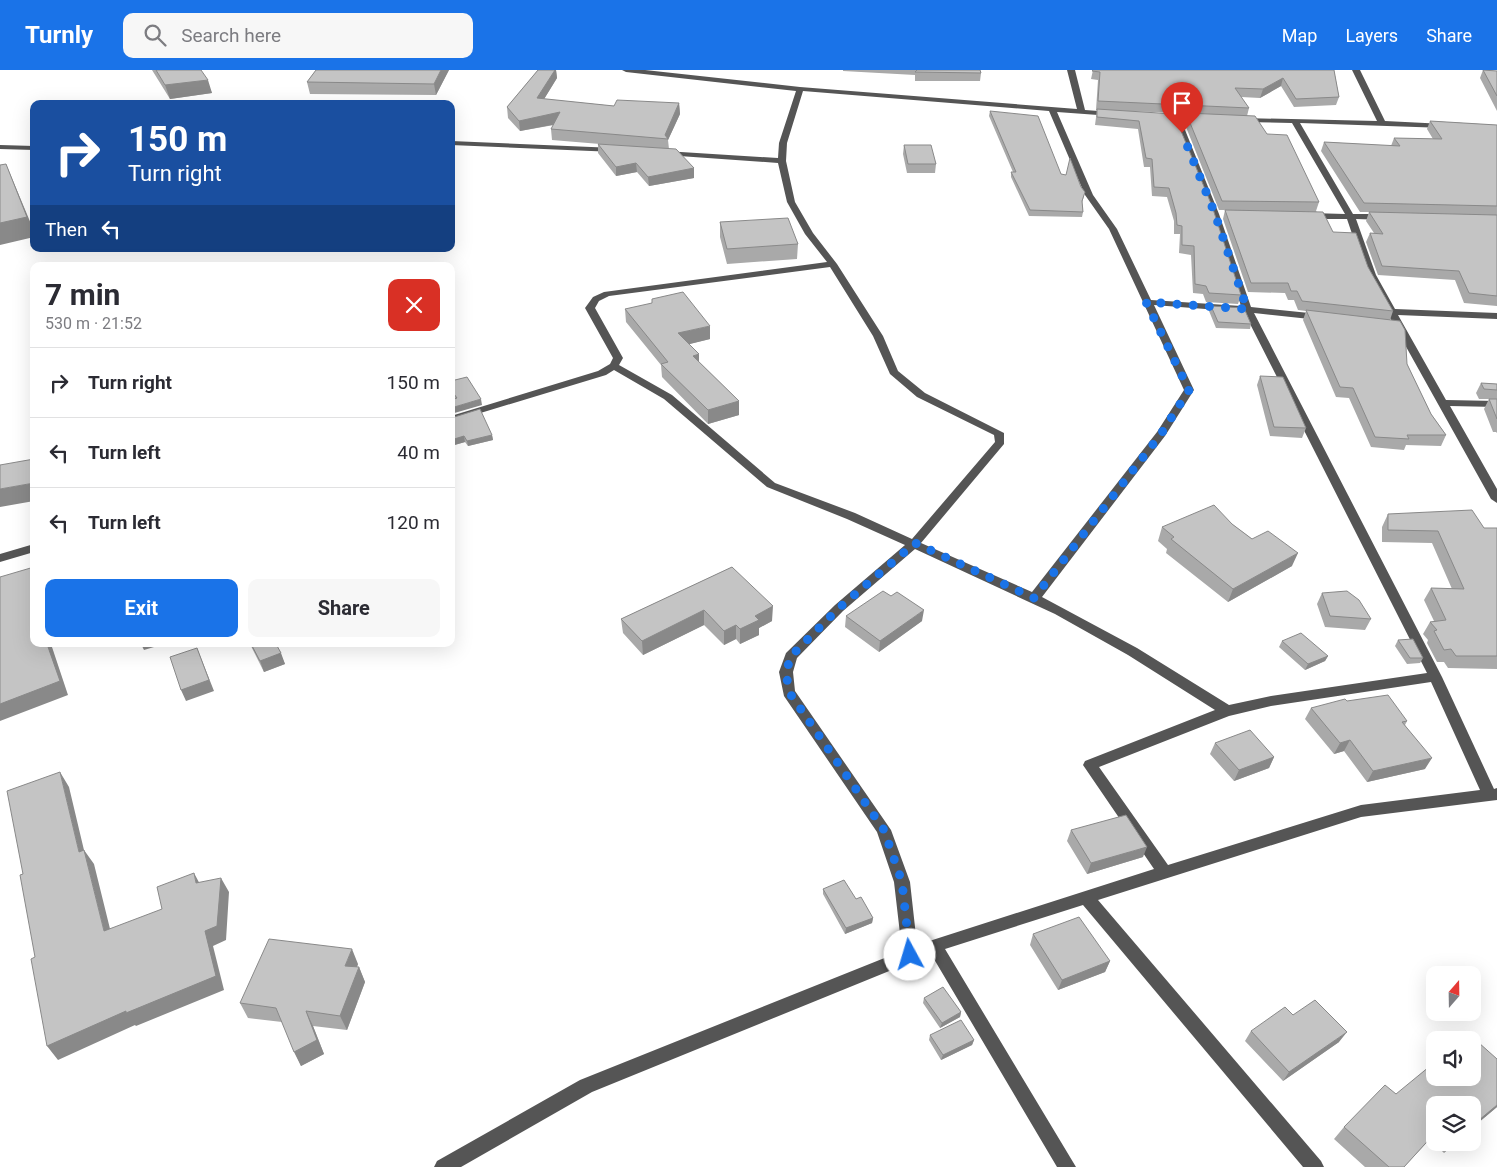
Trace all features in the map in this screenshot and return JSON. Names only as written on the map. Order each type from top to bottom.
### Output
[{"type":"street","points":[[626,70],[800,89],[1119,115]]},
{"type":"street","points":[[1071,70],[1082,113]]},
{"type":"street","points":[[1356,70],[1382,123]]},
{"type":"street","points":[[800,89],[783,142],[782,161],[791,202],[809,234],[834,264],[878,336],[894,372],[921,395],[999,433],[1000,442],[915,543],[839,608],[791,656],[786,672],[789,692],[884,830],[902,882],[910,955]]},
{"type":"street","points":[[1034,598],[1161,434],[1189,390],[1113,229],[1089,195],[1053,111]]},
{"type":"street","points":[[1148,116],[1216,119]]},
{"type":"street","points":[[443,1167],[586,1086],[934,945],[1361,811],[1493,794],[1247,309],[1220,214],[1176,117]]},
{"type":"street","points":[[1235,120],[1459,126]]},
{"type":"street","points":[[1295,122],[1351,217],[1371,274],[1393,312],[1397,326],[1496,494]]},
{"type":"street","points":[[455,142],[623,151]]},
{"type":"street","points":[[0,146],[30,148]]},
{"type":"street","points":[[653,153],[782,161]]},
{"type":"street","points":[[1302,216],[1400,218]]},
{"type":"street","points":[[455,418],[602,374],[614,366],[618,358],[590,308],[596,299],[607,294],[834,264]]},
{"type":"street","points":[[1146,302],[1247,309],[1334,319]]},
{"type":"street","points":[[1393,312],[1497,316]]},
{"type":"street","points":[[614,366],[668,397],[771,485],[852,516],[915,543],[1082,621],[1149,661],[1227,712]]},
{"type":"street","points":[[1444,403],[1497,404]]},
{"type":"street","points":[[0,558],[30,549]]},
{"type":"street","points":[[1165,873],[1090,765],[1227,712],[1271,701],[1435,677]]},
{"type":"street","points":[[1087,898],[1315,1167]]},
{"type":"street","points":[[934,945],[1067,1167]]},
{"type":"building","points":[[156,70],[201,70],[208,80],[165,85]]},
{"type":"building","points":[[316,70],[441,70],[434,84],[307,82]]},
{"type":"building","points":[[538,70],[555,70],[537,98],[614,106],[617,100],[679,103],[665,135],[668,139],[551,129],[560,112],[519,121],[507,107]]},
{"type":"building","points":[[917,70],[980,70],[981,73],[915,72]]},
{"type":"building","points":[[1093,70],[1334,70],[1339,97],[1296,99],[1283,78],[1263,89],[1235,88],[1249,108],[1098,101],[1100,72]]},
{"type":"building","points":[[1483,70],[1497,71],[1497,96]]},
{"type":"building","points":[[1097,109],[1174,114],[1212,206],[1241,295],[1209,293],[1206,286],[1195,284],[1194,246],[1182,245],[1182,226],[1177,225],[1176,213],[1169,188],[1154,187],[1152,159],[1146,158],[1139,121],[1097,117]]},
{"type":"building","points":[[990,111],[1038,116],[1061,174],[1066,175],[1070,158],[1081,187],[1085,192],[1082,201],[1083,212],[1030,210],[1011,172],[1016,172]]},
{"type":"building","points":[[1186,113],[1255,116],[1267,134],[1287,135],[1319,202],[1222,201]]},
{"type":"building","points":[[1430,121],[1497,125],[1497,206],[1364,203],[1324,142],[1400,146],[1394,138],[1442,139]]},
{"type":"building","points":[[598,144],[676,149],[694,168],[648,177],[636,163],[616,167]]},
{"type":"building","points":[[904,145],[931,145],[936,164],[908,164]]},
{"type":"building","points":[[6,164],[27,217],[0,223],[0,165]]},
{"type":"building","points":[[1225,210],[1323,212],[1333,232],[1356,233],[1368,267],[1393,311],[1302,301],[1297,291],[1291,291],[1288,283],[1251,283]]},
{"type":"building","points":[[1369,212],[1497,215],[1497,296],[1469,293],[1459,271],[1382,266],[1370,233],[1383,234]]},
{"type":"building","points":[[788,218],[798,244],[727,249],[720,222]]},
{"type":"building","points":[[683,292],[710,326],[678,333],[699,354],[693,356],[739,401],[708,410],[661,364],[668,362],[625,309],[652,303],[652,299]]},
{"type":"building","points":[[1211,306],[1244,308],[1251,324],[1218,322]]},
{"type":"building","points":[[1306,310],[1400,321],[1405,330],[1407,364],[1431,414],[1446,435],[1407,435],[1409,439],[1375,437],[1353,388],[1340,387]]},
{"type":"building","points":[[1260,376],[1283,377],[1306,428],[1274,427]]},
{"type":"building","points":[[467,377],[481,399],[455,407],[455,399],[457,398],[455,395],[455,380]]},
{"type":"building","points":[[1481,383],[1497,384],[1497,390],[1484,389]]},
{"type":"building","points":[[1489,399],[1497,399],[1497,419]]},
{"type":"building","points":[[480,409],[492,435],[467,441],[464,436],[455,439],[455,417]]},
{"type":"building","points":[[30,460],[30,484],[0,489],[0,465]]},
{"type":"building","points":[[1214,505],[1232,524],[1252,539],[1268,531],[1298,553],[1233,589],[1171,539],[1174,537],[1162,527]]},
{"type":"building","points":[[1472,510],[1484,528],[1497,528],[1497,656],[1456,656],[1451,649],[1444,650],[1434,631],[1437,630],[1430,622],[1446,620],[1431,588],[1464,589],[1438,531],[1388,530],[1388,514]]},
{"type":"building","points":[[732,567],[773,606],[755,616],[759,620],[740,629],[736,625],[724,631],[704,610],[642,641],[621,619]]},
{"type":"building","points":[[30,568],[30,647],[48,647],[60,681],[0,704],[0,577]]},
{"type":"building","points":[[883,591],[891,596],[897,592],[924,610],[880,641],[846,616]]},
{"type":"building","points":[[1347,591],[1359,600],[1371,619],[1330,616],[1322,593]]},
{"type":"building","points":[[1301,633],[1328,656],[1308,664],[1282,641]]},
{"type":"building","points":[[1413,639],[1423,658],[1410,658],[1398,640]]},
{"type":"building","points":[[253,647],[278,647],[281,653],[260,661]]},
{"type":"building","points":[[197,648],[209,680],[181,690],[170,657]]},
{"type":"building","points":[[1388,695],[1407,721],[1402,722],[1432,758],[1373,771],[1350,740],[1340,743],[1311,708],[1345,699],[1347,701]]},
{"type":"building","points":[[1250,730],[1274,757],[1239,770],[1215,743]]},
{"type":"building","points":[[60,772],[79,852],[84,850],[104,931],[162,909],[157,887],[194,873],[196,883],[221,878],[217,926],[205,931],[216,976],[126,1013],[126,1011],[47,1046],[31,959],[35,957],[20,875],[23,874],[7,791]]},
{"type":"building","points":[[1126,815],[1147,847],[1091,863],[1071,830]]},
{"type":"building","points":[[844,880],[856,899],[861,897],[873,918],[846,928],[823,889]]},
{"type":"building","points":[[1079,917],[1110,961],[1062,980],[1033,934]]},
{"type":"building","points":[[269,939],[352,949],[345,966],[359,967],[340,1016],[306,1011],[317,1040],[294,1052],[276,1008],[240,1003]]},
{"type":"building","points":[[943,987],[961,1012],[942,1023],[924,998]]},
{"type":"building","points":[[1315,1000],[1347,1032],[1289,1072],[1251,1031],[1285,1007],[1293,1015]]},
{"type":"building","points":[[961,1020],[974,1040],[943,1055],[930,1035]]},
{"type":"building","points":[[1481,1045],[1497,1059],[1497,1105],[1481,1118],[1481,1096],[1426,1096],[1426,1143],[1404,1167],[1389,1167],[1344,1127],[1385,1085],[1396,1094],[1426,1069],[1426,1086],[1481,1086]]},
{"type":"route","points":[[910,955],[902,882],[884,830],[789,692],[786,672],[791,656],[839,608],[915,543],[1034,598],[1161,434],[1189,390],[1146,302],[1247,309],[1215,214],[1182,133]]}]
